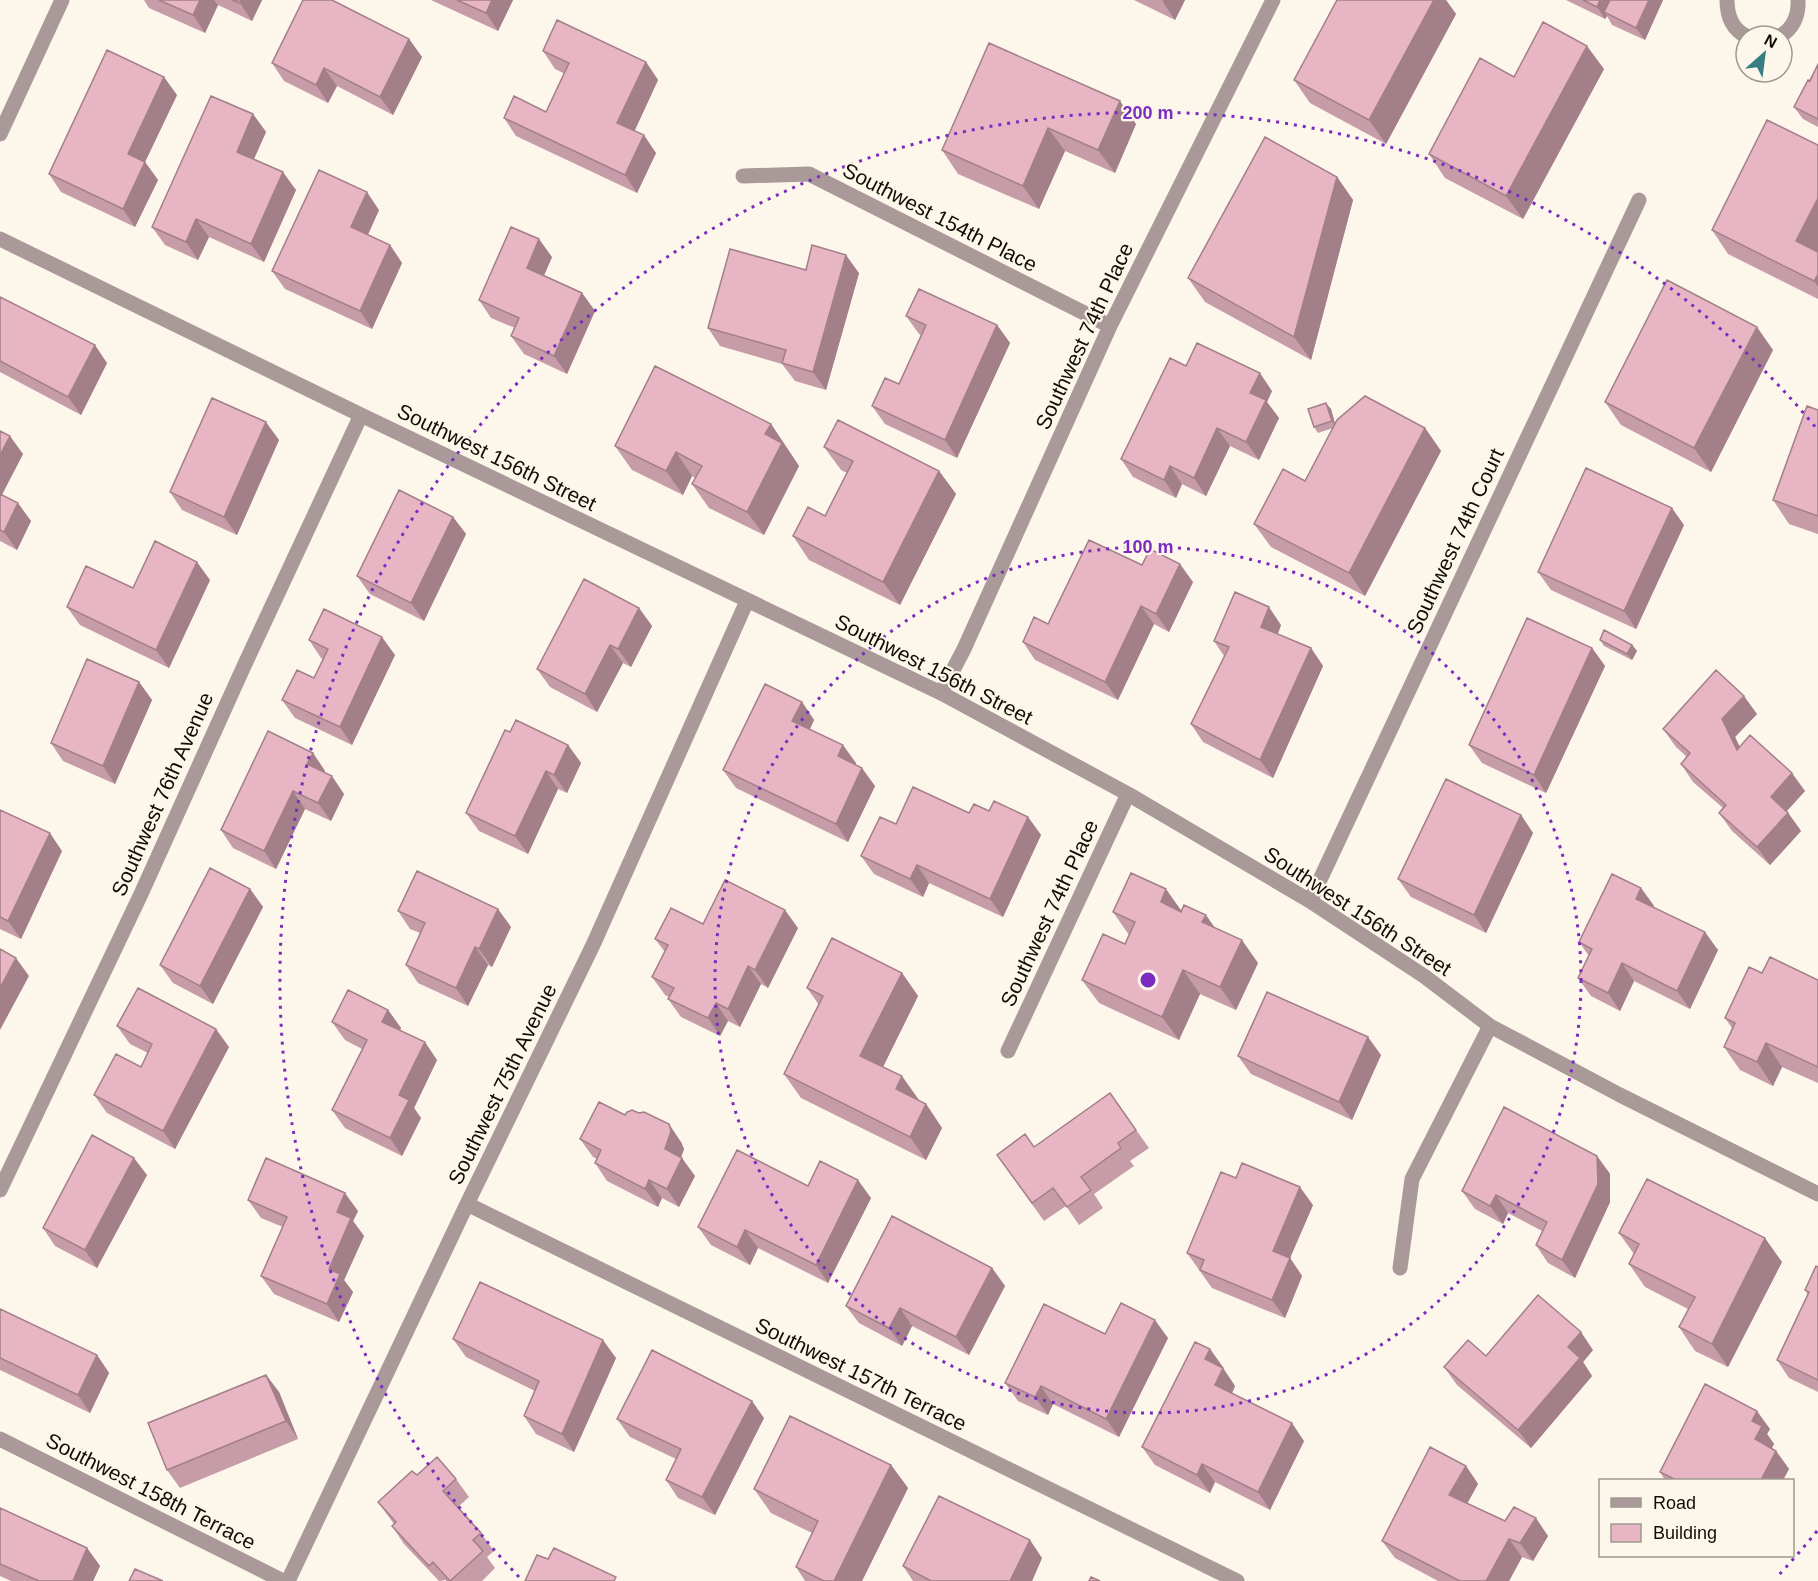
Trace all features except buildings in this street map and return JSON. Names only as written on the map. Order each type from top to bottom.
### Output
[{"type":"street","points":[[0,134],[62,0]]},
{"type":"street","name":"Southwest 74th Place","points":[[941,693],[964,649],[1110,326],[1273,0]]},
{"type":"street","points":[[1727,0],[1728,14],[1734,26]]},
{"type":"street","points":[[1793,24],[1798,0]]},
{"type":"street","name":"Southwest 154th Place","points":[[743,176],[809,174],[1110,326]]},
{"type":"street","name":"Southwest 74th Court","points":[[1310,901],[1639,200]]},
{"type":"street","name":"Southwest 156th Street","points":[[0,238],[747,602],[941,693],[1128,794],[1310,901],[1424,976],[1490,1026],[1620,1095],[1818,1194]]},
{"type":"street","name":"Southwest 76th Avenue","points":[[0,1190],[136,904],[244,666],[362,415]]},
{"type":"street","name":"Southwest 75th Avenue","points":[[285,1581],[593,945],[747,602]]},
{"type":"street","name":"Southwest 74th Place","points":[[1008,1051],[1128,794]]},
{"type":"street","points":[[1400,1268],[1412,1179],[1490,1026]]},
{"type":"street","name":"Southwest 157th Terrace","points":[[467,1204],[1237,1581]]},
{"type":"street","name":"Southwest 158th Terrace","points":[[0,1439],[285,1581]]}]
